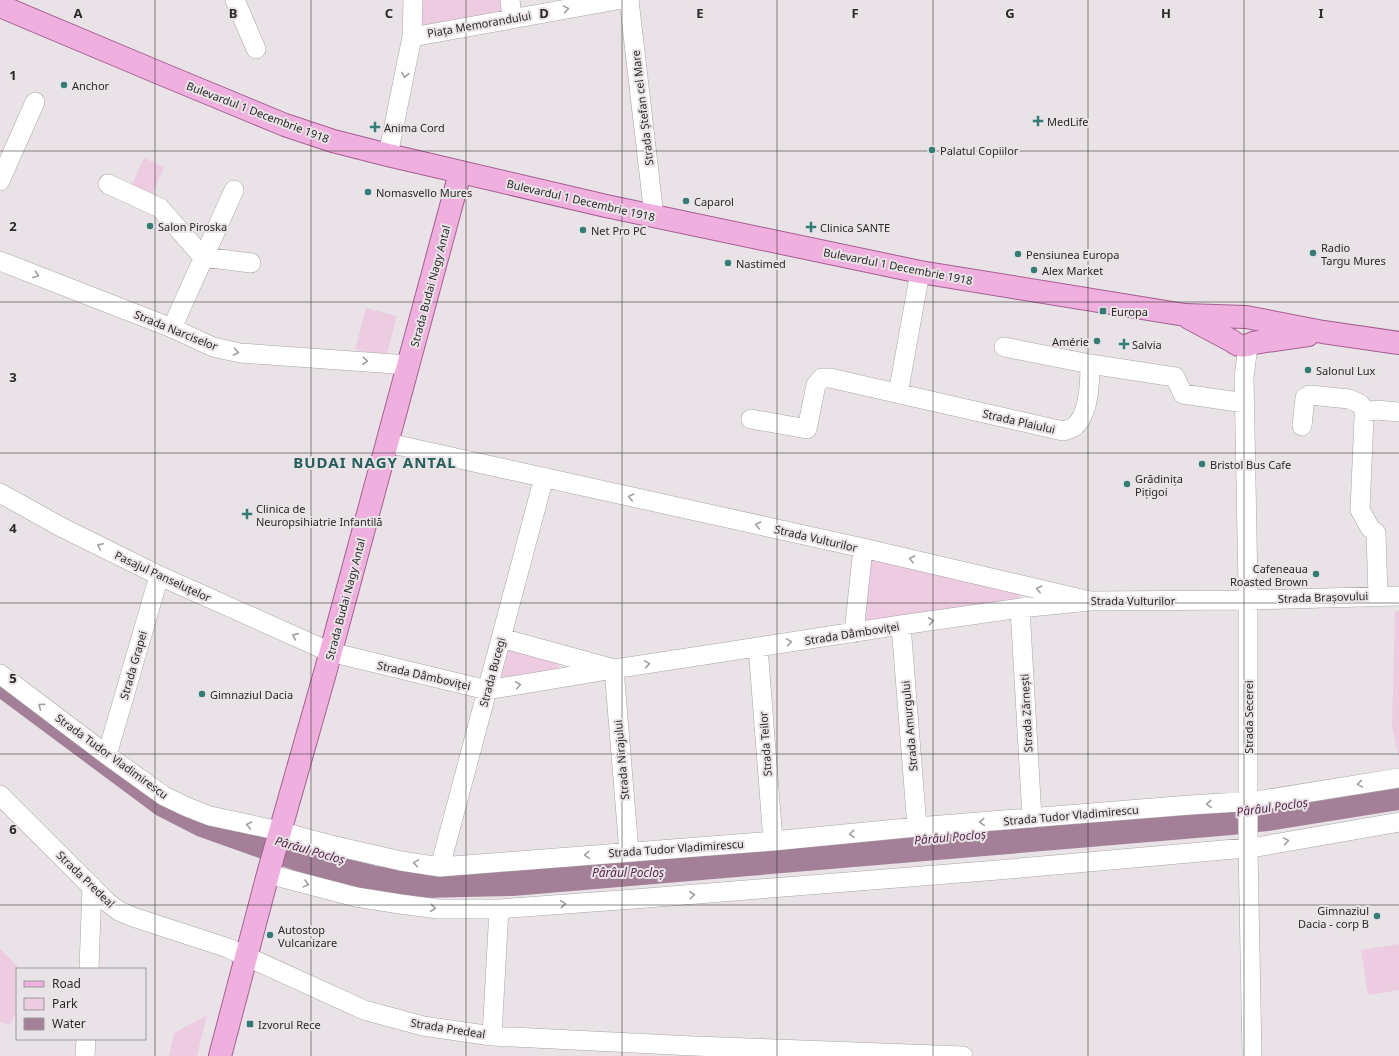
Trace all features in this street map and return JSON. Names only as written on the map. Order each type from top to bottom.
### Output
[{"type":"main road","name":"Bulevardul 1 Decembrie 1918","points":[[0,6],[150,70],[285,125],[333,141],[388,156],[654,216],[920,272],[1185,315],[1245,318],[1323,332],[1399,343]]},
{"type":"main road","name":"Strada Budai Nagy Antal","points":[[220,1056],[269,869],[388,442],[460,173]]},
{"type":"main road","name":"Bulevardul 1 Decembrie 1918","points":[[1185,315],[1243,343],[1323,332]]},
{"type":"main road","points":[[1243,343],[1257,338],[1259,333],[1255,322],[1245,318]]},
{"type":"street","points":[[235,0],[256,49]]},
{"type":"street","name":"Piața Memorandului","points":[[388,156],[412,37],[413,0]]},
{"type":"street","name":"Piața Memorandului","points":[[412,37],[511,9],[617,0]]},
{"type":"street","name":"Strada Ștefan cel Mare","points":[[629,0],[654,216]]},
{"type":"street","points":[[0,181],[36,102]]},
{"type":"street","points":[[108,184],[160,208],[203,257],[252,263]]},
{"type":"street","points":[[172,328],[234,190]]},
{"type":"street","name":"Strada Narciselor","points":[[0,261],[172,328],[213,347],[240,353],[409,365]]},
{"type":"street","points":[[898,394],[920,272]]},
{"type":"street","name":"Strada Secerei","points":[[1243,343],[1248,600],[1248,848],[1252,1056]]},
{"type":"street","points":[[1004,347],[1090,364],[1175,377],[1183,394],[1245,403]]},
{"type":"street","name":"Strada Plaiului","points":[[751,419],[807,430],[816,385],[822,378],[830,378],[1063,432],[1075,427],[1083,415],[1090,387],[1090,364]]},
{"type":"street","points":[[1302,426],[1306,398],[1310,395],[1349,399],[1360,404],[1365,412],[1360,510],[1370,528],[1376,533],[1378,595]]},
{"type":"street","points":[[1365,412],[1376,410],[1399,412]]},
{"type":"street","name":"Strada Vulturilor","points":[[388,442],[863,548],[1090,601],[1248,600]]},
{"type":"street","name":"Strada Bucegi","points":[[440,867],[544,477]]},
{"type":"street","name":"Pasajul Panseluțelor","points":[[0,493],[54,524],[160,576],[330,652]]},
{"type":"street","points":[[854,632],[863,548]]},
{"type":"street","name":"Strada Grapei","points":[[107,755],[160,576]]},
{"type":"street","name":"Strada Brașovului","points":[[1248,600],[1378,595],[1399,596]]},
{"type":"street","name":"Strada Dâmboviței","points":[[330,652],[487,690],[900,625],[1020,608],[1090,601]]},
{"type":"street","name":"Strada Zărnești","points":[[1020,608],[1032,818]]},
{"type":"street","name":"Strada Amurgului","points":[[900,625],[917,827]]},
{"type":"street","name":"Strada Dâmboviței","points":[[501,638],[614,669]]},
{"type":"street","name":"Strada Teilor","points":[[758,647],[773,841]]},
{"type":"street","name":"Strada Nirajului","points":[[614,669],[629,852]]},
{"type":"street","name":"Strada Tudor Vladimirescu","points":[[0,674],[164,796],[187,807],[210,816],[279,833],[401,861],[440,867],[1248,801],[1399,778]]},
{"type":"street","name":"Strada Predeal","points":[[0,795],[108,902],[119,911],[246,955],[364,1010],[423,1026],[492,1036],[888,1055],[963,1056]]},
{"type":"street","points":[[269,869],[356,897],[438,909],[499,909],[1248,848],[1399,822]]},
{"type":"street","points":[[89,968],[92,886]]},
{"type":"street","points":[[492,1036],[499,909]]},
{"type":"street","points":[[85,1056],[86,1040]]},
{"type":"green space","points":[[417,0],[516,0],[518,14],[416,32]]},
{"type":"green space","points":[[144,158],[164,167],[151,197],[130,188]]},
{"type":"green space","points":[[366,308],[397,316],[386,357],[355,349]]},
{"type":"green space","points":[[867,555],[1019,591],[1019,602],[860,627]]},
{"type":"green space","points":[[1395,611],[1399,611],[1399,758],[1392,726]]},
{"type":"green space","points":[[509,649],[559,663],[559,668],[501,678]]},
{"type":"green space","points":[[1399,944],[1399,990],[1368,995],[1361,950]]},
{"type":"green space","points":[[0,948],[19,968],[16,968],[16,1012],[10,1025],[0,1022]]},
{"type":"green space","points":[[207,1015],[197,1056],[169,1056],[174,1033]]},
{"type":"water","name":"Pârâul Pocloș","points":[[0,679],[101,756],[261,836],[377,866],[427,873],[1399,783],[1399,810],[1268,831],[1232,835],[513,896],[420,898],[356,889],[307,875],[197,836],[156,815],[0,699]]},
{"type":"place","name":"Anchor","points":[[64,85]]},
{"type":"place","name":"MedLife","points":[[1038,121]]},
{"type":"place","name":"Anima Cord","points":[[375,127]]},
{"type":"place","name":"Palatul Copiilor","points":[[932,150]]},
{"type":"place","name":"Nomasvello Mures","points":[[368,192]]},
{"type":"place","name":"Caparol","points":[[686,201]]},
{"type":"place","name":"Salon Piroska","points":[[150,226]]},
{"type":"place","name":"Clinica SANTE","points":[[811,227]]},
{"type":"place","name":"Net Pro PC","points":[[583,230]]},
{"type":"place","name":"Radio Targu Mures","points":[[1313,253]]},
{"type":"place","name":"Pensiunea Europa","points":[[1018,254]]},
{"type":"place","name":"Nastimed","points":[[728,263]]},
{"type":"place","name":"Alex Market","points":[[1034,270]]},
{"type":"place","name":"Europa","points":[[1103,311]]},
{"type":"place","name":"Amérie","points":[[1097,341]]},
{"type":"place","name":"Salvia","points":[[1124,344]]},
{"type":"place","name":"Salonul Lux","points":[[1308,370]]},
{"type":"place","name":"Bristol Bus Cafe","points":[[1202,464]]},
{"type":"place","name":"Grădinița Pițigoi","points":[[1127,484]]},
{"type":"place","name":"Clinica de Neuropsihiatrie Infantilă","points":[[247,514]]},
{"type":"place","name":"Cafeneaua Roasted Brown","points":[[1316,574]]},
{"type":"place","name":"Gimnaziul Dacia","points":[[202,694]]},
{"type":"place","name":"Gimnaziul Dacia - corp B","points":[[1377,916]]},
{"type":"place","name":"Autostop Vulcanizare","points":[[270,935]]},
{"type":"place","name":"Izvorul Rece","points":[[250,1024]]},
{"type":"district","name":"BUDAI NAGY ANTAL","points":[[375,462]]}]
